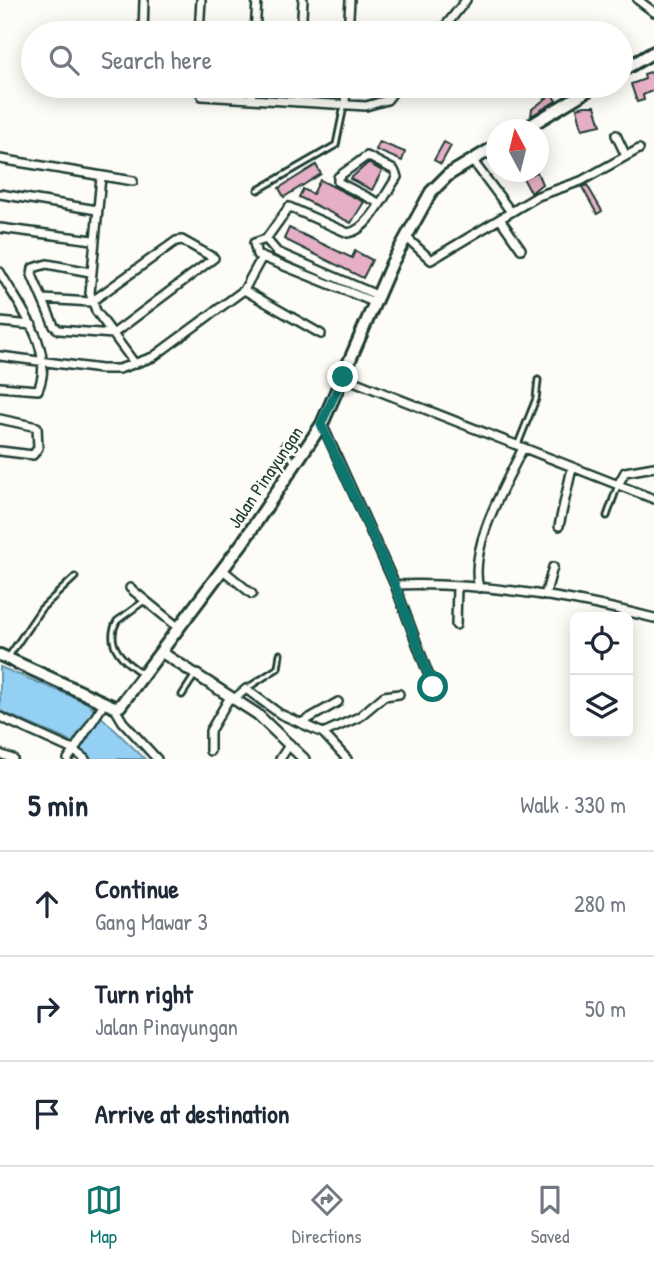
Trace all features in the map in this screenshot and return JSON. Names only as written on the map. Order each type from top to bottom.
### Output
[{"type":"main road","points":[[633,64],[654,52]]},
{"type":"main road","points":[[541,119],[575,98]]},
{"type":"main road","name":"Jalan Pinayungan","points":[[109,707],[144,675],[223,570],[305,451],[321,424],[406,237],[440,182],[486,153]]},
{"type":"main road","points":[[4,656],[109,707]]},
{"type":"street","points":[[144,21],[145,0]]},
{"type":"street","points":[[200,21],[201,0]]},
{"type":"street","points":[[256,21],[257,0]]},
{"type":"street","points":[[302,21],[303,0]]},
{"type":"street","points":[[349,21],[350,0]]},
{"type":"street","points":[[449,21],[466,0]]},
{"type":"street","points":[[638,0],[654,12]]},
{"type":"street","points":[[235,98],[371,106],[389,98]]},
{"type":"street","points":[[345,98],[345,104]]},
{"type":"street","points":[[616,135],[626,156]]},
{"type":"street","points":[[406,237],[431,260],[551,190],[588,178],[639,149]]},
{"type":"street","points":[[378,299],[280,258],[262,257],[253,248],[257,240],[266,239],[289,207],[348,233],[359,229],[379,203],[397,173],[367,156],[338,177],[338,181],[379,203]]},
{"type":"street","points":[[0,159],[133,181]]},
{"type":"street","points":[[473,161],[511,212]]},
{"type":"street","points":[[101,177],[90,272],[91,302],[135,363]]},
{"type":"street","points":[[0,194],[97,210]]},
{"type":"street","points":[[500,219],[521,249]]},
{"type":"street","points":[[0,228],[93,240]]},
{"type":"street","points":[[266,239],[280,258]]},
{"type":"street","points":[[43,299],[91,302],[176,241],[183,240],[212,255],[212,261],[113,334],[59,330],[54,326],[32,275],[35,265],[90,272]]},
{"type":"street","points":[[0,356],[101,369],[119,369],[153,357],[244,290],[262,257]]},
{"type":"street","points":[[0,272],[32,325],[42,362],[38,390],[0,387]]},
{"type":"street","points":[[0,290],[11,291]]},
{"type":"street","points":[[244,290],[321,334]]},
{"type":"street","points":[[0,322],[32,325]]},
{"type":"street","points":[[343,377],[654,499]]},
{"type":"street","points":[[0,419],[32,424],[37,427],[39,434],[33,455],[0,451]]},
{"type":"street","points":[[321,424],[395,585],[433,687]]},
{"type":"street","points":[[479,588],[476,568],[484,531],[520,447]]},
{"type":"street","points":[[618,485],[625,472],[654,467]]},
{"type":"street","points":[[559,526],[572,468]]},
{"type":"street","points":[[545,596],[553,567]]},
{"type":"street","points":[[223,570],[252,594]]},
{"type":"street","points":[[395,585],[457,586],[545,596],[654,618]]},
{"type":"street","points":[[456,625],[457,586]]},
{"type":"street","points":[[130,589],[179,628]]},
{"type":"street","points":[[161,652],[268,723],[304,759]]},
{"type":"street","points":[[210,751],[209,731],[232,698],[246,689],[280,714],[323,733],[348,759]]},
{"type":"street","points":[[323,733],[359,717],[384,696],[399,694]]},
{"type":"street","points":[[301,723],[338,702]]},
{"type":"street","points":[[68,759],[109,707],[158,759]]},
{"type":"street","points":[[0,717],[74,748],[85,759]]},
{"type":"street","points":[[280,759],[290,744]]},
{"type":"street","points":[[0,754],[13,759]]},
{"type":"lane","points":[[258,190],[336,145],[345,104]]},
{"type":"lane","points":[[520,447],[536,399],[538,380]]},
{"type":"lane","points":[[296,464],[283,447],[292,443],[305,451]]},
{"type":"lane","points":[[607,516],[618,485]]},
{"type":"lane","points":[[4,656],[41,609],[75,577]]},
{"type":"lane","points":[[144,675],[122,658],[112,638],[117,621],[145,601]]},
{"type":"lane","points":[[246,689],[278,668],[280,654]]},
{"type":"lane","points":[[182,695],[195,676]]},
{"type":"water","points":[[0,667],[86,702],[145,759],[90,759],[70,741],[0,711]]},
{"type":"building","points":[[650,72],[654,75],[654,90],[643,95],[644,100],[637,102],[633,83],[645,79],[644,74]]},
{"type":"building","points":[[547,98],[554,98],[556,101],[531,116],[532,109]]},
{"type":"building","points":[[595,106],[601,125],[582,129],[577,108]]},
{"type":"building","points":[[379,142],[405,152],[402,161],[376,150]]},
{"type":"building","points":[[444,142],[451,146],[441,164],[434,160]]},
{"type":"building","points":[[368,163],[382,171],[372,190],[350,179]]},
{"type":"building","points":[[316,165],[321,174],[284,197],[279,188]]},
{"type":"building","points":[[320,180],[364,202],[351,223],[299,197],[303,189],[313,194]]},
{"type":"building","points":[[525,182],[541,182],[542,184],[531,193]]},
{"type":"building","points":[[587,185],[602,211],[597,214],[582,187]]},
{"type":"building","points":[[289,228],[352,258],[355,251],[372,260],[363,278],[284,239]]},
{"type":"route","points":[[343,377],[321,424],[355,504],[395,585],[433,687]]}]
